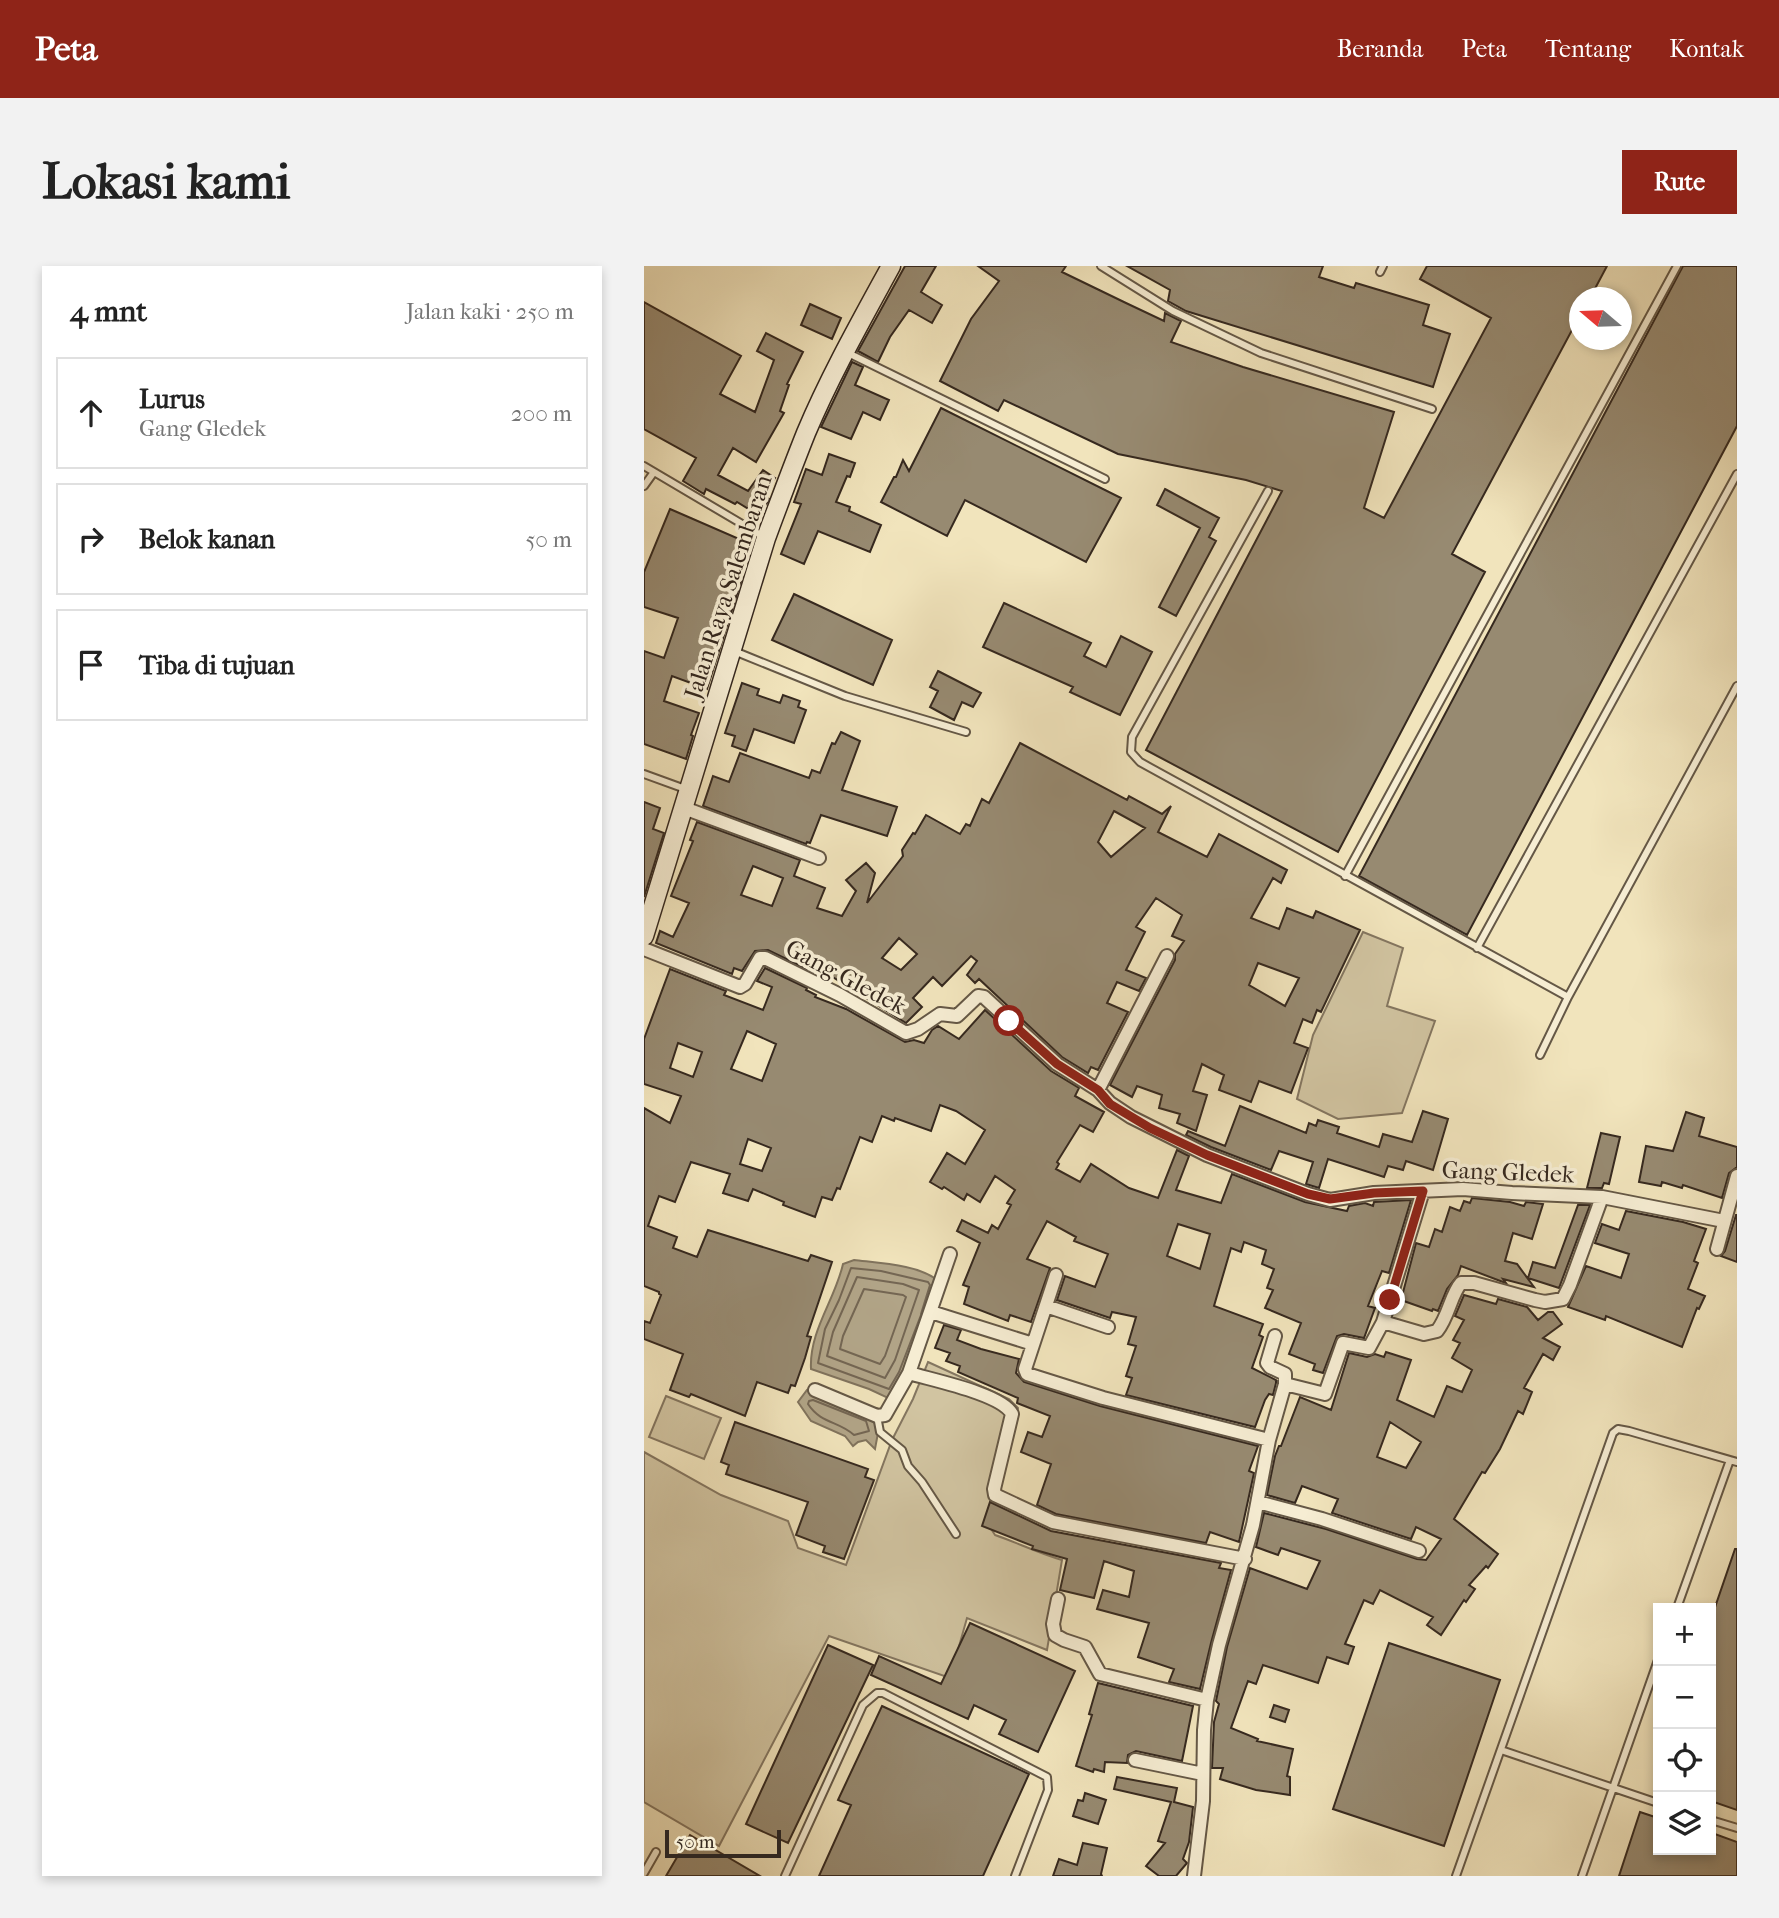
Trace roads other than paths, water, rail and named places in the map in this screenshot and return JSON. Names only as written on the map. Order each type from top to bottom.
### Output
[{"type":"main road","name":"Jalan Raya Salembaran","points":[[644,936],[766,538],[807,431],[845,351],[891,266]]},
{"type":"street","points":[[687,799],[819,858]]},
{"type":"street","name":"Gang Gledek","points":[[644,949],[740,987],[745,984],[760,958],[765,958],[840,995],[906,1033],[940,1014],[957,1016],[978,996],[982,997],[1057,1064],[1098,1090],[1110,1104],[1150,1128],[1207,1155],[1308,1194],[1330,1199],[1374,1193],[1463,1189],[1512,1194],[1602,1197],[1724,1221]]},
{"type":"street","points":[[1098,1090],[1167,956]]},
{"type":"street","points":[[1717,1249],[1737,1176]]},
{"type":"street","points":[[1284,1384],[1325,1394],[1343,1343],[1369,1348],[1383,1322],[1423,1191]]},
{"type":"street","points":[[1383,1322],[1424,1334],[1437,1331],[1447,1318],[1456,1288],[1465,1282],[1545,1302],[1563,1299],[1602,1197]]},
{"type":"street","points":[[815,1390],[877,1416],[885,1415],[909,1373],[950,1254]]},
{"type":"street","points":[[1056,1275],[1025,1369],[1027,1374],[1103,1398],[1269,1440]]},
{"type":"street","points":[[1046,1306],[1108,1327]]},
{"type":"street","points":[[931,1312],[1033,1344]]},
{"type":"street","points":[[1194,1876],[1202,1812],[1203,1730],[1207,1700],[1219,1645],[1245,1559],[1269,1440],[1284,1384],[1285,1374],[1267,1363],[1275,1336]]},
{"type":"street","points":[[909,1373],[994,1399],[1009,1408],[1012,1414],[994,1489],[995,1495],[1053,1522],[1245,1559]]},
{"type":"street","points":[[1258,1502],[1322,1519],[1419,1551]]},
{"type":"street","points":[[1058,1599],[1053,1624],[1055,1635],[1085,1647],[1100,1674],[1207,1700]]},
{"type":"street","points":[[1135,1760],[1202,1774]]},
{"type":"lane","points":[[1101,266],[1173,311],[1261,353],[1432,409]]},
{"type":"lane","points":[[1345,876],[1677,266]]},
{"type":"lane","points":[[845,351],[1105,479]]},
{"type":"lane","points":[[644,466],[766,538]]},
{"type":"lane","points":[[644,486],[654,472]]},
{"type":"lane","points":[[1476,948],[1737,474]]},
{"type":"lane","points":[[1268,491],[1132,737],[1131,752],[1140,762],[1568,997]]},
{"type":"lane","points":[[732,650],[845,696],[966,732]]},
{"type":"lane","points":[[1540,1055],[1568,997],[1737,686]]},
{"type":"lane","points":[[644,774],[687,799]]},
{"type":"lane","points":[[877,1416],[880,1432],[898,1445],[908,1466],[922,1482],[956,1534]]},
{"type":"lane","points":[[1456,1876],[1613,1433],[1618,1429],[1733,1461],[1679,1603]]},
{"type":"lane","points":[[1582,1876],[1656,1666]]},
{"type":"lane","points":[[785,1876],[863,1705],[877,1693],[883,1693],[1047,1777],[1048,1790],[1015,1876]]},
{"type":"lane","points":[[1501,1750],[1653,1801]]},
{"type":"lane","points":[[1716,1822],[1737,1828]]},
{"type":"lane","points":[[644,1873],[656,1852]]},
{"type":"water","points":[[854,1260],[910,1268],[938,1281],[894,1395],[888,1398],[811,1369],[814,1342],[843,1264]]},
{"type":"water","points":[[807,1390],[875,1417],[878,1433],[875,1449],[866,1440],[853,1446],[845,1436],[811,1421],[798,1402]]}]
